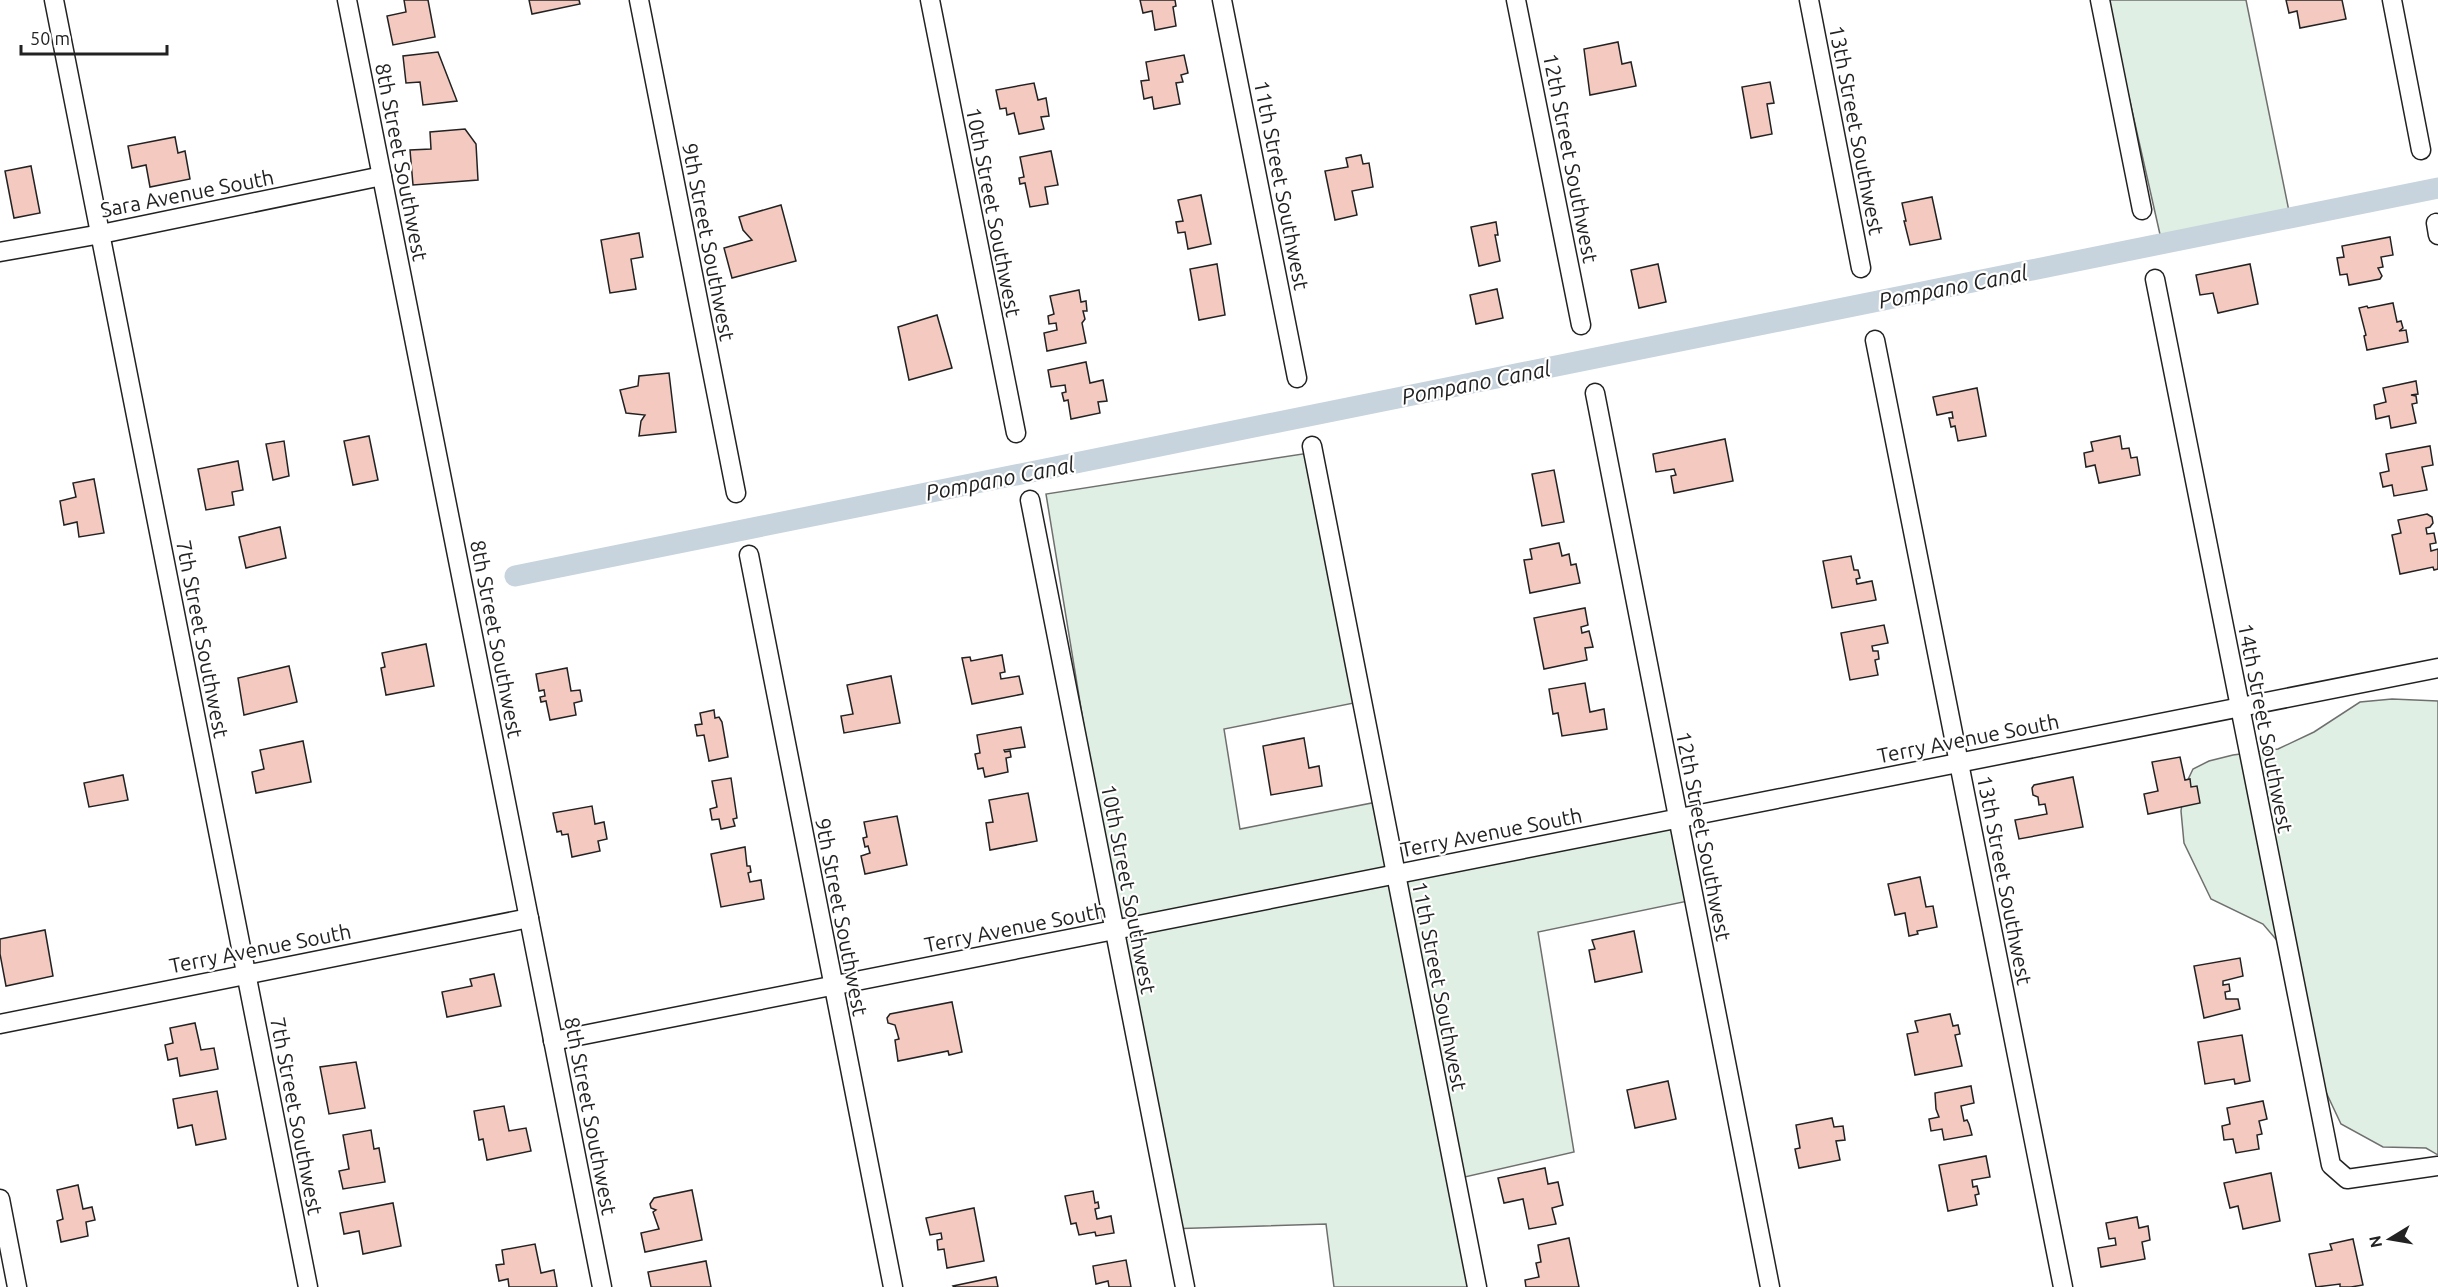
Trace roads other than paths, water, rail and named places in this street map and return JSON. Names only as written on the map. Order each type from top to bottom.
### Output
[{"type":"street","name":"7th Street Southwest","points":[[54,0],[308,1287]]},
{"type":"street","name":"8th Street Southwest","points":[[347,0],[602,1287]]},
{"type":"street","name":"9th Street Southwest","points":[[639,0],[736,493]]},
{"type":"street","name":"10th Street Southwest","points":[[930,0],[1016,433]]},
{"type":"street","name":"11th Street Southwest","points":[[1222,0],[1297,378]]},
{"type":"street","name":"12th Street Southwest","points":[[1516,0],[1581,325]]},
{"type":"street","name":"13th Street Southwest","points":[[1809,0],[1861,268]]},
{"type":"street","points":[[2100,0],[2142,210]]},
{"type":"street","points":[[2392,0],[2421,150]]},
{"type":"street","name":"Sara Avenue South","points":[[0,252],[100,234],[382,176]]},
{"type":"street","name":"14th Street Southwest","points":[[2155,279],[2331,1165],[2347,1179],[2438,1166]]},
{"type":"street","name":"13th Street Southwest","points":[[1875,339],[2063,1287]]},
{"type":"street","name":"12th Street Southwest","points":[[1595,393],[1770,1287]]},
{"type":"street","name":"11th Street Southwest","points":[[1312,446],[1477,1287]]},
{"type":"street","name":"10th Street Southwest","points":[[1030,500],[1185,1287]]},
{"type":"street","name":"9th Street Southwest","points":[[748,555],[893,1287]]},
{"type":"street","name":"Terry Avenue South","points":[[554,1041],[2438,668]]},
{"type":"street","name":"Terry Avenue South","points":[[0,1024],[529,918]]},
{"type":"street","points":[[0,1198],[17,1287]]},
{"type":"waterway","name":"Pompano Canal","points":[[515,576],[2438,188]]}]
